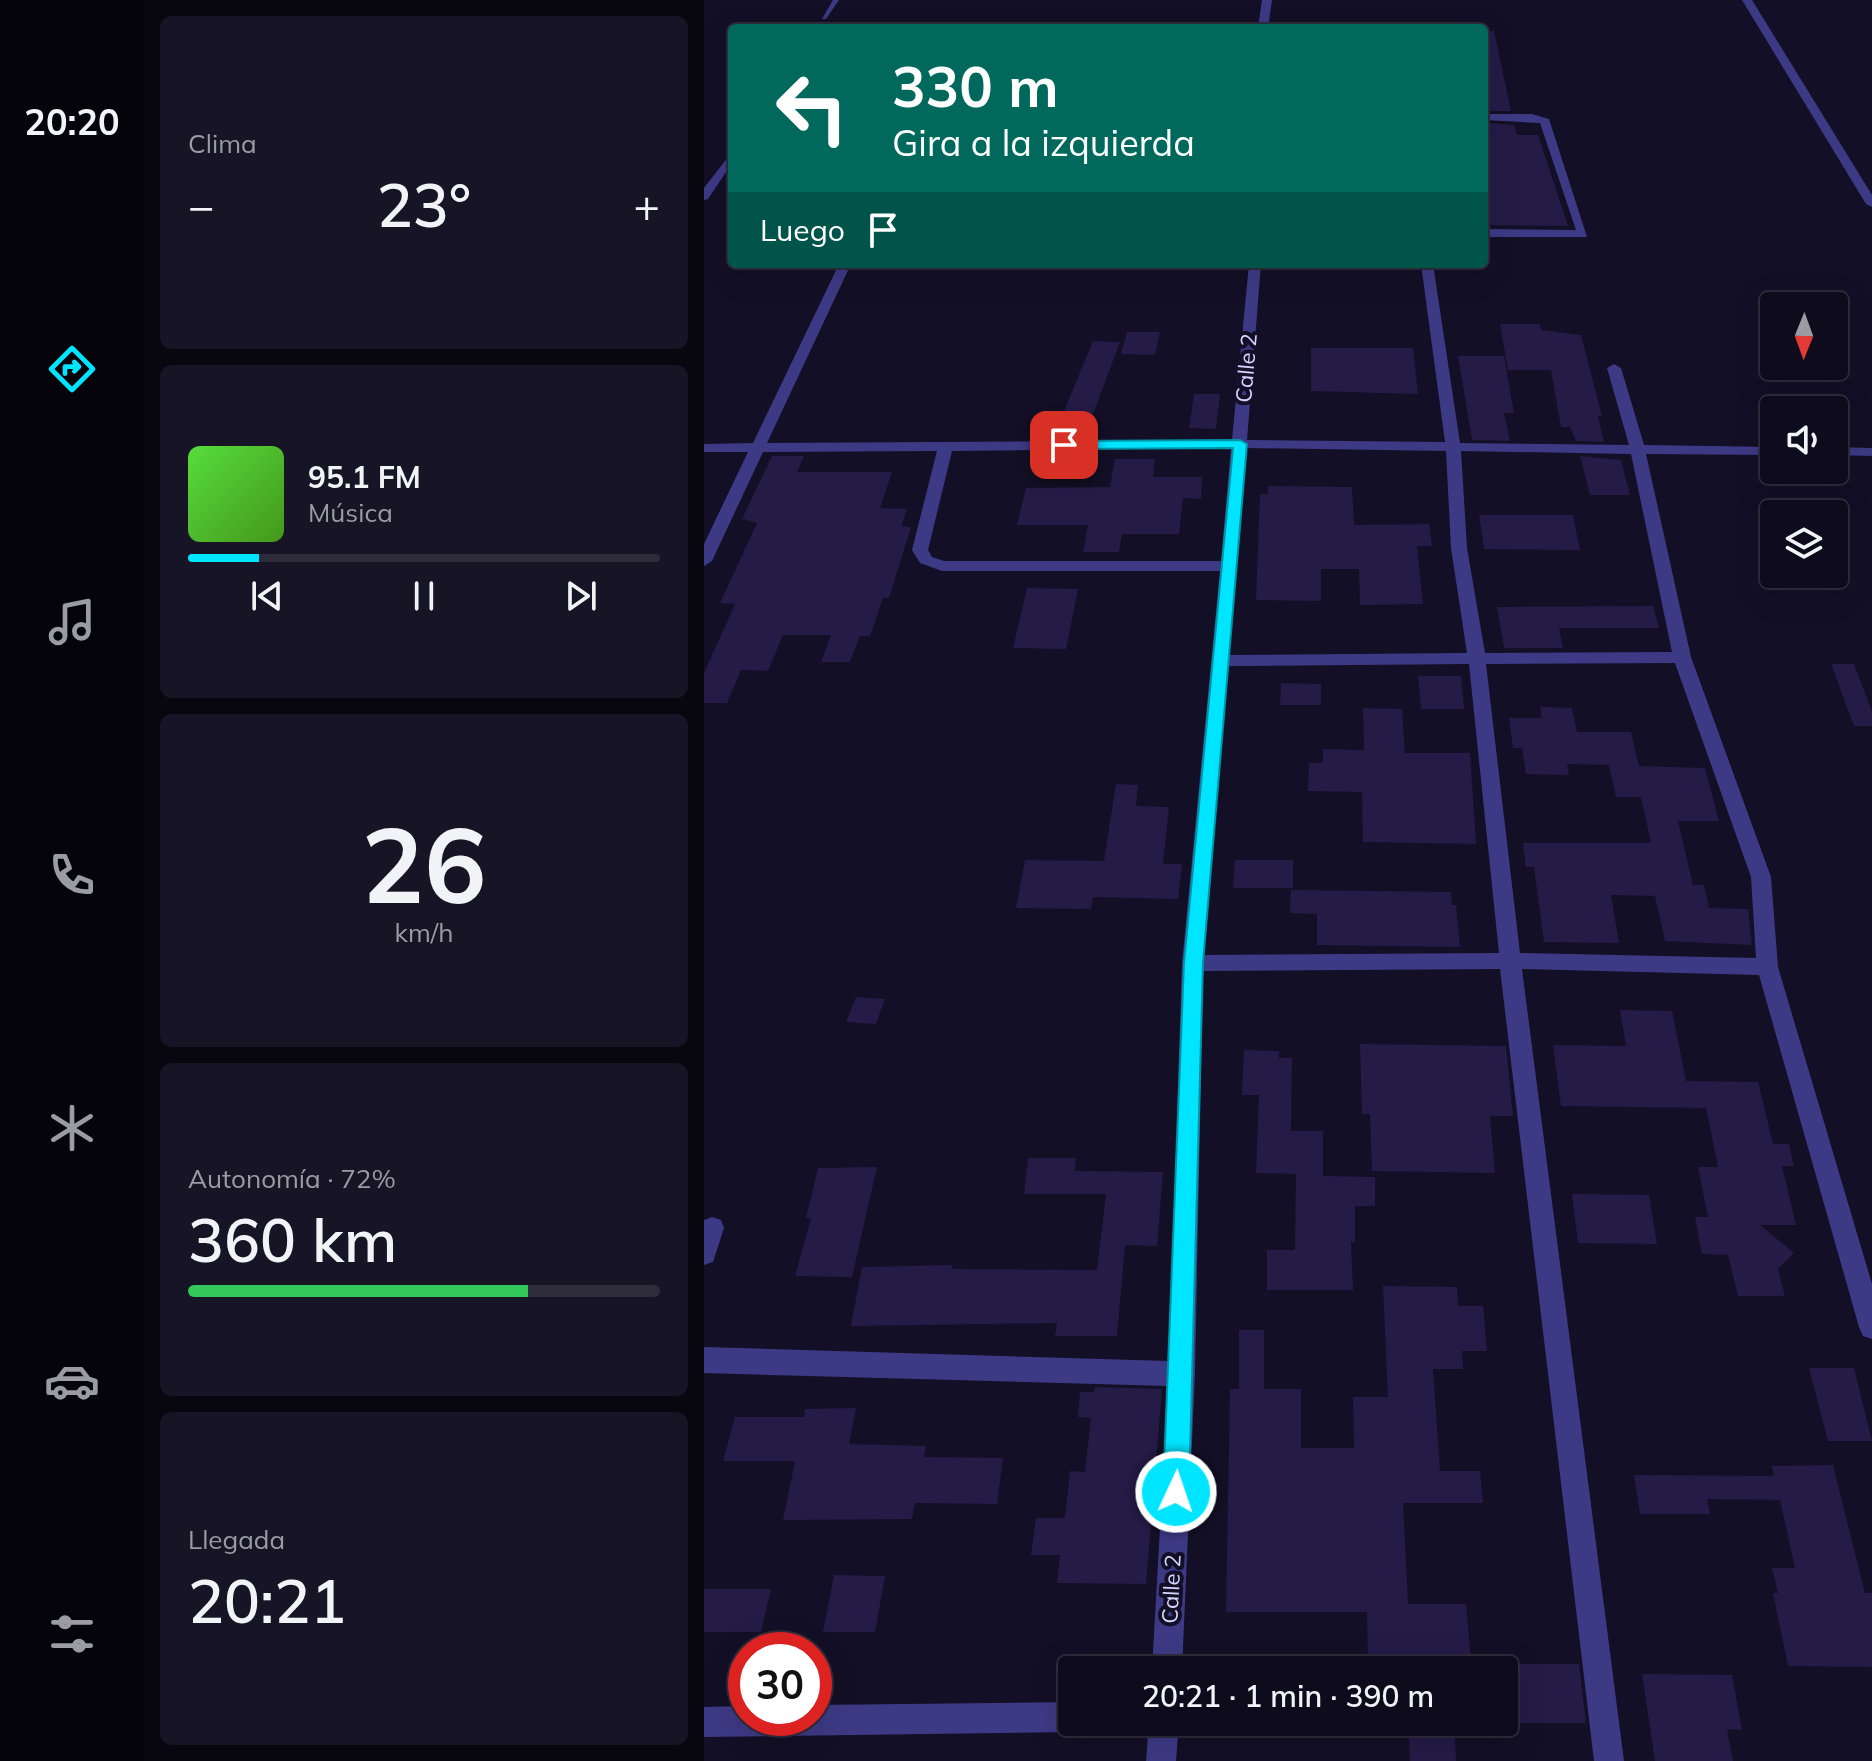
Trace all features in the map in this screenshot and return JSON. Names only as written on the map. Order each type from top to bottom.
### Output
[{"type":"street","points":[[1264,24],[1267,0]]},
{"type":"street","points":[[1747,0],[1872,204]]},
{"type":"street","points":[[1488,117],[1532,117],[1545,121],[1583,234],[1488,233]]},
{"type":"street","points":[[704,197],[728,161]]},
{"type":"street","points":[[704,561],[843,268]]},
{"type":"street","name":"Calle 2","points":[[1168,1656],[1182,1374],[1193,963],[1255,268]]},
{"type":"street","points":[[1428,268],[1453,447],[1459,548],[1477,659],[1510,961],[1609,1761]]},
{"type":"street","points":[[1614,368],[1638,450],[1682,657],[1761,877],[1767,967],[1872,1327]]},
{"type":"street","points":[[704,448],[1240,444],[1760,451]]},
{"type":"street","points":[[946,445],[920,550],[926,560],[942,566],[1227,566]]},
{"type":"street","points":[[1848,451],[1872,452]]},
{"type":"street","points":[[1220,661],[1682,657]]},
{"type":"street","points":[[1193,963],[1510,961],[1767,967]]},
{"type":"street","points":[[704,1254],[712,1228]]},
{"type":"street","points":[[704,1360],[1182,1374]]},
{"type":"street","points":[[704,1722],[1058,1717]]},
{"type":"street","points":[[1161,1761],[1163,1736]]},
{"type":"lane","points":[[824,18],[836,0]]},
{"type":"building","points":[[1494,31],[1511,111],[1488,111],[1488,32]]},
{"type":"building","points":[[1489,123],[1514,125],[1517,135],[1538,135],[1568,226],[1488,225],[1488,133],[1491,133]]},
{"type":"building","points":[[1500,324],[1540,324],[1541,330],[1581,335],[1602,416],[1598,416],[1604,442],[1576,441],[1570,427],[1561,427],[1551,370],[1508,370]]},
{"type":"building","points":[[1127,332],[1160,332],[1155,355],[1121,354]]},
{"type":"building","points":[[1093,341],[1120,342],[1085,435],[1055,433]]},
{"type":"building","points":[[1311,348],[1413,348],[1418,394],[1311,391]]},
{"type":"building","points":[[1458,356],[1504,356],[1514,413],[1504,413],[1510,441],[1472,440]]},
{"type":"building","points":[[1194,394],[1220,394],[1216,429],[1189,428]]},
{"type":"building","points":[[772,456],[804,456],[797,472],[892,472],[880,508],[907,509],[901,526],[911,527],[889,598],[883,598],[870,636],[860,636],[850,662],[821,662],[831,635],[783,635],[768,671],[741,670],[727,703],[704,703],[704,673],[735,604],[720,603],[757,523],[742,519]]},
{"type":"building","points":[[1580,456],[1621,460],[1630,495],[1590,495]]},
{"type":"building","points":[[1115,459],[1155,459],[1153,477],[1202,477],[1201,499],[1183,498],[1179,534],[1122,534],[1119,552],[1083,552],[1088,525],[1017,525],[1026,488],[1110,487]]},
{"type":"building","points":[[1268,486],[1352,487],[1354,525],[1429,524],[1432,546],[1417,546],[1423,604],[1360,605],[1359,569],[1321,569],[1321,601],[1256,600],[1260,494],[1268,494]]},
{"type":"building","points":[[1479,515],[1573,515],[1580,550],[1484,549]]},
{"type":"building","points":[[1027,588],[1078,589],[1066,649],[1013,648]]},
{"type":"building","points":[[1653,606],[1659,628],[1559,628],[1563,648],[1504,648],[1497,607]]},
{"type":"building","points":[[1831,664],[1854,664],[1872,712],[1872,726],[1854,726]]},
{"type":"building","points":[[1418,676],[1461,676],[1464,709],[1421,709]]},
{"type":"building","points":[[1281,683],[1321,684],[1321,705],[1280,705]]},
{"type":"building","points":[[1540,707],[1572,708],[1577,732],[1631,732],[1639,766],[1705,768],[1719,821],[1678,821],[1693,885],[1704,885],[1709,908],[1748,909],[1752,945],[1665,941],[1655,896],[1611,895],[1619,943],[1544,942],[1534,867],[1526,867],[1523,843],[1651,843],[1641,797],[1616,797],[1609,765],[1567,764],[1569,775],[1526,774],[1522,748],[1513,748],[1509,718],[1542,718]]},
{"type":"building","points":[[1363,708],[1402,709],[1405,753],[1470,753],[1476,844],[1363,842],[1362,792],[1308,791],[1309,763],[1323,763],[1323,749],[1364,750]]},
{"type":"building","points":[[1116,784],[1138,785],[1136,806],[1169,807],[1163,864],[1182,864],[1178,899],[1093,897],[1091,909],[1016,908],[1025,860],[1104,861]]},
{"type":"building","points":[[1235,860],[1293,860],[1293,888],[1233,888]]},
{"type":"building","points":[[1291,890],[1451,892],[1452,905],[1456,905],[1460,947],[1317,945],[1317,914],[1290,913]]},
{"type":"building","points":[[856,997],[885,999],[876,1024],[846,1022]]},
{"type":"building","points":[[1620,1010],[1672,1011],[1686,1081],[1758,1082],[1773,1144],[1789,1144],[1794,1166],[1782,1166],[1796,1225],[1760,1225],[1794,1253],[1778,1269],[1785,1296],[1738,1296],[1728,1255],[1702,1254],[1695,1217],[1708,1217],[1698,1167],[1718,1167],[1706,1108],[1561,1106],[1553,1045],[1626,1046]]},
{"type":"building","points":[[1360,1044],[1506,1046],[1513,1116],[1490,1116],[1495,1173],[1372,1171],[1370,1114],[1362,1114]]},
{"type":"building","points":[[1244,1050],[1279,1051],[1279,1058],[1292,1058],[1291,1131],[1323,1131],[1323,1176],[1375,1177],[1375,1206],[1355,1206],[1355,1242],[1351,1242],[1353,1290],[1267,1290],[1267,1250],[1295,1250],[1296,1174],[1256,1173],[1259,1095],[1242,1095]]},
{"type":"building","points":[[1028,1158],[1076,1158],[1075,1171],[1163,1172],[1157,1246],[1125,1245],[1117,1336],[1055,1336],[1057,1323],[851,1326],[862,1267],[952,1265],[952,1269],[1097,1270],[1106,1194],[1024,1194]]},
{"type":"building","points":[[877,1167],[852,1277],[795,1276],[811,1218],[806,1218],[818,1168]]},
{"type":"building","points":[[1572,1194],[1649,1195],[1657,1244],[1578,1243]]},
{"type":"building","points":[[1383,1286],[1457,1287],[1458,1306],[1483,1306],[1487,1351],[1462,1351],[1463,1369],[1433,1369],[1440,1471],[1480,1471],[1483,1503],[1403,1503],[1408,1604],[1466,1604],[1471,1656],[1368,1656],[1367,1612],[1226,1612],[1230,1389],[1239,1389],[1239,1330],[1264,1330],[1264,1389],[1301,1389],[1301,1448],[1354,1448],[1353,1397],[1388,1397]]},
{"type":"building","points":[[1809,1368],[1854,1368],[1872,1441],[1828,1441]]},
{"type":"building","points":[[1095,1387],[1162,1389],[1146,1584],[1057,1583],[1060,1555],[1031,1555],[1036,1518],[1065,1518],[1070,1471],[1085,1472],[1091,1418],[1078,1417],[1080,1392],[1094,1392]]},
{"type":"building","points":[[856,1408],[849,1444],[926,1446],[924,1457],[1003,1458],[997,1504],[915,1503],[912,1519],[783,1520],[795,1461],[723,1461],[735,1417],[804,1417],[805,1409]]},
{"type":"building","points":[[1833,1465],[1865,1593],[1872,1593],[1872,1667],[1788,1666],[1773,1593],[1778,1593],[1772,1568],[1795,1568],[1780,1500],[1707,1499],[1710,1514],[1640,1514],[1634,1475],[1774,1476],[1772,1466]]},
{"type":"building","points":[[834,1575],[885,1576],[875,1632],[823,1632]]},
{"type":"building","points":[[704,1589],[771,1589],[761,1632],[704,1632]]},
{"type":"building","points":[[1518,1664],[1579,1664],[1586,1723],[1518,1723]]},
{"type":"building","points":[[1642,1674],[1732,1675],[1742,1730],[1727,1729],[1733,1761],[1655,1761]]},
{"type":"building","points":[[1409,1736],[1455,1736],[1456,1761],[1410,1761]]},
{"type":"route","points":[[1064,445],[1240,444],[1193,963],[1176,1492]]}]
